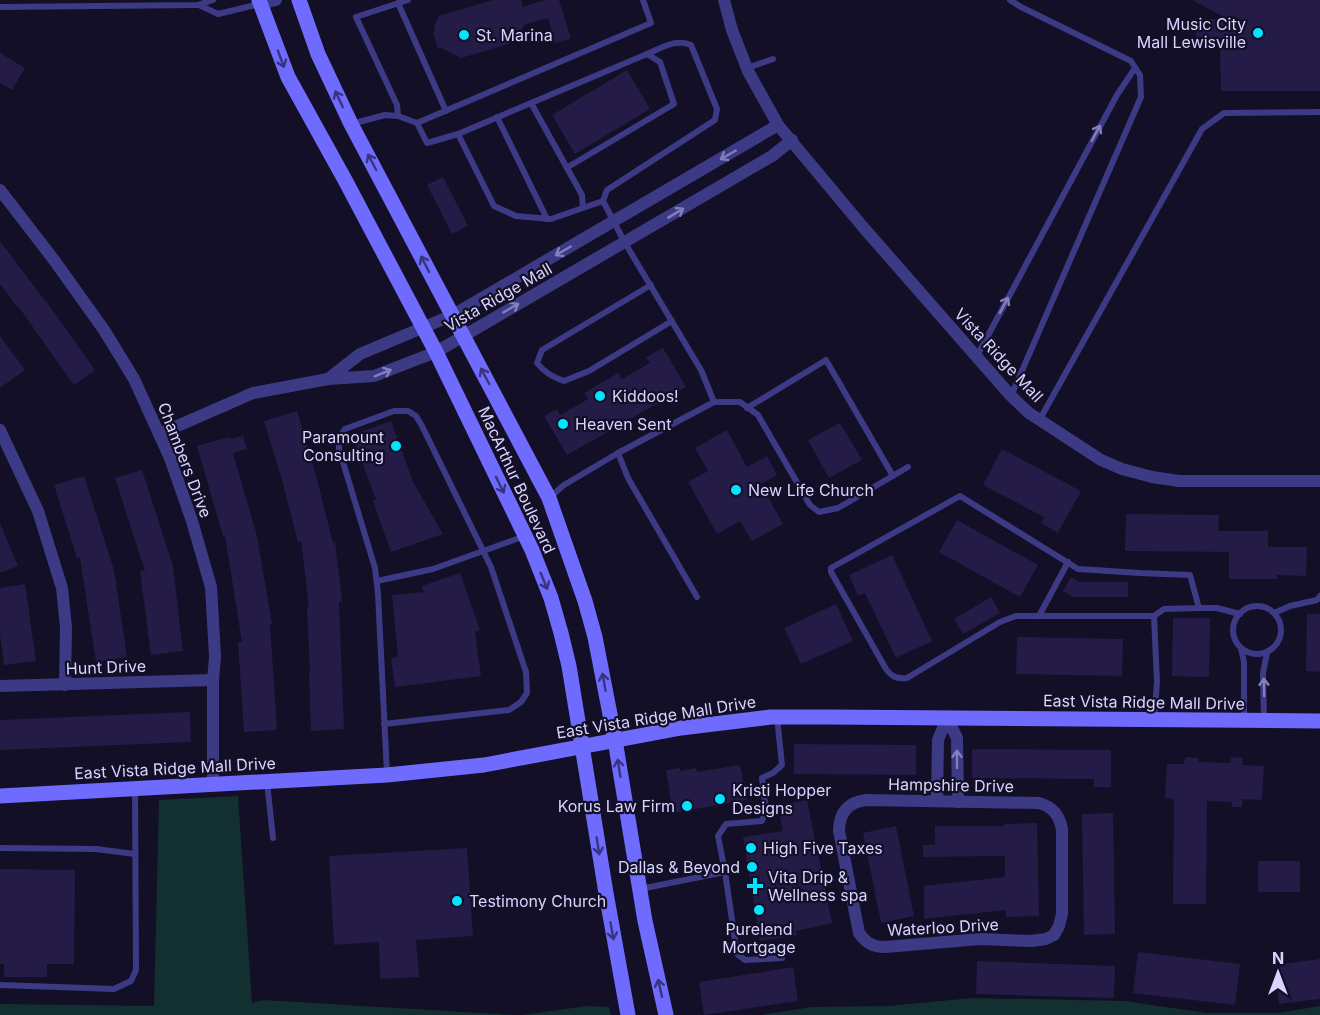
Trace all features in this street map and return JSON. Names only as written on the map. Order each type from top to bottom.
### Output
[{"type":"main road","name":"MacArthur Boulevard","points":[[299,0],[318,54],[351,124],[549,498],[593,628],[615,740],[640,889],[666,1015]]},
{"type":"main road","name":"MacArthur Boulevard","points":[[260,2],[288,77],[436,352],[525,536],[551,598],[571,678],[628,1015]]},
{"type":"main road","name":"East Vista Ridge Mall Drive","points":[[0,796],[387,775],[484,765],[681,728],[777,717],[1320,721]]},
{"type":"street","points":[[260,2],[276,0]]},
{"type":"street","name":"Vista Ridge Mall","points":[[724,0],[732,30],[747,68],[778,124],[863,227],[1011,396],[1029,413],[1101,460],[1122,469],[1152,477],[1179,481],[1320,481]]},
{"type":"street","name":"Vista Ridge Mall","points":[[328,379],[360,354],[453,315],[778,124]]},
{"type":"street","name":"Vista Ridge Mall","points":[[159,434],[253,393],[328,379],[374,376],[436,352],[772,156],[792,140]]},
{"type":"street","name":"Chambers Drive","points":[[0,190],[104,330],[134,378],[170,458],[192,521],[210,587],[215,657],[213,784]]},
{"type":"street","points":[[0,430],[38,511],[62,588],[66,627],[65,685]]},
{"type":"street","name":"Hunt Drive","points":[[0,686],[213,680]]},
{"type":"street","points":[[937,801],[938,740],[947,718]]},
{"type":"street","points":[[947,718],[957,738],[957,802]]},
{"type":"street","name":"Hampshire Drive","points":[[869,944],[859,933],[839,831],[839,823],[845,809],[858,801],[866,800],[1039,803],[1048,806],[1060,820],[1062,829],[1062,914],[1054,935]]},
{"type":"street","name":"Waterloo Drive","points":[[869,944],[885,947],[980,939],[1031,941],[1046,939],[1054,935]]},
{"type":"lane","points":[[0,7],[101,3],[198,3],[213,0]]},
{"type":"lane","points":[[398,116],[397,105],[356,17],[408,0]]},
{"type":"lane","points":[[351,124],[385,115],[398,116],[417,123],[446,111],[651,22],[643,0]]},
{"type":"lane","points":[[1010,0],[1131,62],[1140,75],[1141,97],[1011,396]]},
{"type":"lane","points":[[198,3],[218,14],[260,2]]},
{"type":"lane","points":[[398,3],[446,111]]},
{"type":"lane","points":[[417,123],[427,143],[458,134],[676,42],[691,45],[717,109],[715,120],[607,190],[603,201],[625,243],[701,370],[714,402]]},
{"type":"lane","points":[[568,167],[674,104],[660,62],[647,54]]},
{"type":"lane","points":[[747,68],[773,59]]},
{"type":"lane","points":[[977,357],[1117,95],[1135,68]]},
{"type":"lane","points":[[531,103],[568,167],[582,195],[583,207]]},
{"type":"lane","points":[[1040,420],[1202,129],[1224,113],[1320,112]]},
{"type":"lane","points":[[497,117],[547,219]]},
{"type":"lane","points":[[458,134],[494,206],[516,216],[551,219],[603,201]]},
{"type":"lane","points":[[651,285],[542,350],[537,363],[553,377],[564,381],[589,371],[672,321]]},
{"type":"lane","points":[[747,408],[826,360],[893,476]]},
{"type":"lane","points":[[549,498],[564,485],[618,453],[714,402],[740,402],[758,415],[810,505],[819,512],[838,508],[908,467]]},
{"type":"lane","points":[[384,724],[509,710],[521,702],[527,693],[526,672],[496,580],[416,416],[408,411],[393,411],[345,429],[339,438],[339,449],[377,581],[384,724],[387,775]]},
{"type":"lane","points":[[618,453],[628,478],[697,597]]},
{"type":"lane","points":[[1199,608],[1190,575],[1078,568],[960,496],[831,568],[831,572],[886,669],[891,676],[899,679],[907,678],[1000,622],[1016,616],[1154,616],[1164,609],[1199,608],[1216,608],[1240,614]]},
{"type":"lane","points":[[377,581],[433,569],[525,536]]},
{"type":"lane","points":[[1039,616],[1068,562]]},
{"type":"lane","points":[[1274,613],[1290,606],[1319,599]]},
{"type":"lane","points":[[1240,648],[1253,654],[1260,654],[1274,648],[1281,635],[1279,619],[1274,613],[1261,607],[1246,609],[1240,614],[1233,627],[1244,662],[1244,721]]},
{"type":"lane","points":[[1154,616],[1156,682],[1154,720]]},
{"type":"lane","points":[[1264,721],[1263,673],[1267,652]]},
{"type":"lane","points":[[777,717],[782,765],[762,778],[766,811],[762,821],[726,824],[718,836],[737,954],[745,960],[782,958]]},
{"type":"lane","points":[[267,782],[273,838]]},
{"type":"lane","points":[[0,985],[114,989],[131,981],[136,970],[135,789]]},
{"type":"lane","points":[[0,848],[96,849],[135,854]]},
{"type":"lane","points":[[640,889],[725,872]]},
{"type":"green space","points":[[238,796],[252,1003],[263,1000],[516,1015],[0,1015],[0,1004],[154,1006],[159,800]]},
{"type":"green space","points":[[972,998],[1124,1001],[1207,1013],[1279,1013],[1320,1006],[1320,1015],[761,1015],[812,1007],[888,1006]]},
{"type":"green space","points":[[587,1006],[609,1007],[611,1015],[523,1015]]},
{"type":"building","points":[[493,0],[521,0],[523,7],[545,0],[559,0],[571,39],[555,43],[548,18],[524,25],[515,42],[461,58],[441,48],[438,49],[433,32],[439,16]]},
{"type":"building","name":"Music City Mall Lewisville","points":[[1192,0],[1320,0],[1320,91],[1221,91],[1220,48],[1196,48],[1196,19],[1228,19]]},
{"type":"building","points":[[0,53],[25,68],[12,90],[0,83]]},
{"type":"building","points":[[627,70],[650,109],[575,154],[552,115]]},
{"type":"building","points":[[443,177],[468,226],[452,234],[427,185]]},
{"type":"building","points":[[0,241],[95,370],[74,385],[0,284]]},
{"type":"building","points":[[0,336],[25,370],[0,388]]},
{"type":"building","points":[[663,348],[686,387],[567,455],[544,416],[557,409],[560,415],[588,399],[584,393],[618,373],[622,379],[650,363],[646,357]]},
{"type":"building","points":[[297,411],[333,543],[335,542],[342,601],[339,602],[344,729],[311,731],[307,607],[309,607],[301,541],[298,542],[264,421]]},
{"type":"building","points":[[391,421],[413,482],[443,534],[391,552],[373,501],[376,499],[352,435]]},
{"type":"building","points":[[840,423],[862,460],[829,478],[808,440]]},
{"type":"building","points":[[727,430],[747,467],[767,456],[777,475],[761,484],[783,524],[752,541],[740,521],[717,534],[688,482],[708,471],[695,448]]},
{"type":"building","points":[[243,436],[247,449],[233,453],[257,536],[272,624],[270,624],[277,730],[244,732],[238,642],[242,642],[225,536],[223,536],[197,446],[229,437],[229,439]]},
{"type":"building","points":[[1002,449],[1081,491],[1058,533],[1041,523],[1044,517],[983,485]]},
{"type":"building","points":[[142,470],[173,566],[183,651],[151,655],[140,571],[145,571],[115,478]]},
{"type":"building","points":[[84,476],[114,570],[127,657],[96,662],[80,558],[77,558],[54,485]]},
{"type":"building","points":[[1126,514],[1219,515],[1218,531],[1268,531],[1268,547],[1307,547],[1306,576],[1277,575],[1277,579],[1229,579],[1229,552],[1125,551]]},
{"type":"building","points":[[957,520],[1038,565],[1020,597],[939,552]]},
{"type":"building","points":[[0,523],[18,566],[0,573]]},
{"type":"building","points":[[892,555],[932,641],[896,658],[865,593],[858,596],[849,575]]},
{"type":"building","points":[[460,573],[480,630],[475,632],[481,676],[395,687],[391,658],[398,657],[392,595],[424,592],[422,586]]},
{"type":"building","points":[[1071,577],[1079,582],[1128,582],[1128,597],[1073,597],[1063,591]]},
{"type":"building","points":[[25,584],[36,661],[4,665],[0,635],[0,588]]},
{"type":"building","points":[[991,597],[1000,613],[963,634],[954,619]]},
{"type":"building","points":[[836,604],[853,641],[801,664],[784,628]]},
{"type":"building","points":[[1307,614],[1320,614],[1320,672],[1306,671]]},
{"type":"building","points":[[1173,618],[1210,618],[1209,677],[1172,676]]},
{"type":"building","points":[[1017,637],[1123,639],[1122,676],[1016,674]]},
{"type":"building","points":[[190,712],[191,742],[0,750],[0,720]]},
{"type":"building","points":[[794,744],[916,745],[916,775],[794,774]]},
{"type":"building","points":[[972,749],[1111,750],[1111,787],[1094,787],[1094,779],[972,778]]},
{"type":"building","points":[[1185,757],[1199,758],[1198,762],[1231,763],[1231,757],[1243,758],[1242,765],[1264,766],[1262,800],[1242,799],[1242,807],[1232,807],[1232,802],[1207,801],[1206,904],[1173,904],[1174,799],[1165,798],[1167,764],[1184,764]]},
{"type":"building","points":[[740,765],[747,800],[673,813],[666,770],[680,768],[680,771],[696,768],[697,772]]},
{"type":"building","points":[[807,800],[832,923],[796,931],[797,935],[760,941],[743,837],[783,831],[778,806]]},
{"type":"building","points":[[1113,813],[1115,934],[1084,935],[1082,814]]},
{"type":"building","points":[[1037,823],[1039,916],[1006,917],[1006,910],[924,919],[924,886],[1005,877],[1005,856],[923,857],[923,845],[935,845],[935,826],[1004,826],[1004,824]]},
{"type":"building","points":[[896,826],[914,916],[881,923],[863,833]]},
{"type":"building","points":[[467,848],[473,936],[416,940],[419,977],[380,979],[379,942],[334,945],[329,856]]},
{"type":"building","points":[[1258,861],[1300,861],[1300,892],[1258,892]]},
{"type":"building","points":[[0,869],[75,870],[74,964],[47,964],[47,977],[4,977],[4,964],[0,964]]},
{"type":"building","points":[[1138,952],[1240,964],[1235,1005],[1133,993]]},
{"type":"building","points":[[1320,959],[1320,999],[1279,1004],[1275,965]]},
{"type":"building","points":[[977,961],[1115,966],[1114,998],[976,994]]},
{"type":"building","points":[[793,967],[798,1001],[704,1015],[699,982]]},
{"type":"place","name":"Music City Mall Lewisville","points":[[1258,33]]},
{"type":"place","name":"St. Marina","points":[[464,35]]},
{"type":"place","name":"Kiddoos!","points":[[600,396]]},
{"type":"place","name":"Heaven Sent","points":[[563,424]]},
{"type":"place","name":"Paramount Consulting","points":[[396,446]]},
{"type":"place","name":"New Life Church","points":[[736,490]]},
{"type":"place","name":"Kristi Hopper Designs","points":[[720,799]]},
{"type":"place","name":"Korus Law Firm","points":[[687,806]]},
{"type":"place","name":"High Five Taxes","points":[[751,848]]},
{"type":"place","name":"Dallas & Beyond","points":[[752,867]]},
{"type":"place","name":"Vita Drip & Wellness spa","points":[[755,886]]},
{"type":"place","name":"Testimony Church","points":[[457,901]]},
{"type":"place","name":"Purelend Mortgage","points":[[759,910]]}]
